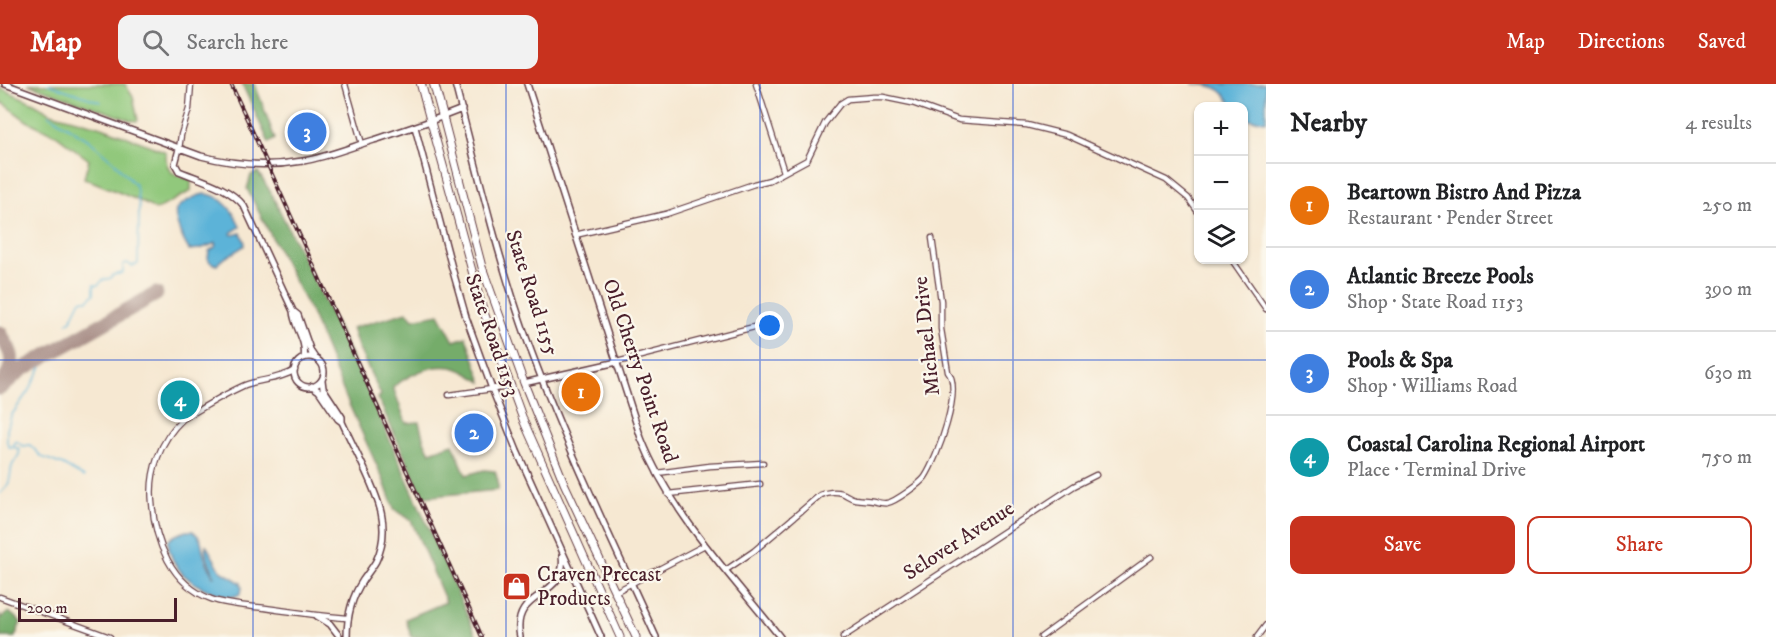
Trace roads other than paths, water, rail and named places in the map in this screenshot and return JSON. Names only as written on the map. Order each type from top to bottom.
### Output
[{"type":"highway","points":[[421,84],[482,307],[529,432],[620,637]]},
{"type":"highway","points":[[434,84],[482,267],[524,383],[564,483],[636,637]]},
{"type":"street","points":[[5,84],[179,149],[217,160],[253,165],[303,161],[415,127],[462,109]]},
{"type":"street","points":[[191,84],[189,109],[175,164],[179,171],[234,195],[244,206],[293,311],[304,346],[304,358]]},
{"type":"street","points":[[345,84],[362,144]]},
{"type":"street","name":"State Road 1155","points":[[455,84],[507,278],[542,380],[656,637]]},
{"type":"street","name":"Old Cherry Point Road","points":[[527,84],[641,438],[657,473],[668,494],[705,545],[780,637]]},
{"type":"street","points":[[756,84],[784,172]]},
{"type":"street","points":[[575,235],[666,214],[770,180],[807,160],[825,123],[840,104],[848,99],[883,97],[912,103],[959,120],[1027,125],[1067,135],[1166,180],[1188,198],[1197,210]]},
{"type":"street","name":"State Road 1153","points":[[415,127],[466,317],[492,389],[517,451],[601,637]]},
{"type":"street","name":"Michael Drive","points":[[726,570],[754,551],[820,495],[842,492],[853,499],[886,503],[920,483],[926,476],[938,451],[949,416],[952,387],[952,376],[948,372],[941,329],[941,301],[932,238]]},
{"type":"street","points":[[1235,264],[1266,309]]},
{"type":"street","points":[[293,311],[298,315],[311,352],[322,365],[323,388],[342,417],[342,422],[379,500],[383,519],[383,536],[376,560],[356,592],[347,618],[347,637]]},
{"type":"street","points":[[524,383],[758,326]]},
{"type":"street","points":[[315,359],[304,358],[297,363],[294,370],[295,375],[300,383],[308,387],[322,380]]},
{"type":"street","points":[[294,370],[282,376],[244,386],[183,419],[170,433],[158,457],[152,480],[151,492],[157,534],[169,564],[180,579],[194,591],[212,599],[231,604],[347,618]]},
{"type":"street","points":[[312,386],[319,391],[342,422]]},
{"type":"street","points":[[449,395],[511,386]]},
{"type":"street","points":[[657,473],[710,466],[763,463]]},
{"type":"street","name":"Selover Avenue","points":[[843,637],[1074,486],[1096,475]]},
{"type":"street","points":[[668,494],[760,484]]},
{"type":"street","name":"State Road 1153","points":[[520,637],[518,629],[520,616],[527,603],[553,586],[563,570],[560,545]]},
{"type":"street","points":[[615,592],[705,545]]},
{"type":"street","points":[[1041,637],[1151,557]]},
{"type":"street","points":[[0,597],[110,637]]},
{"type":"street","points":[[317,616],[330,624],[340,637]]},
{"type":"street","points":[[1257,637],[1266,625]]},
{"type":"water","points":[[1192,84],[1266,84],[1266,121],[1248,119],[1248,102],[1230,102],[1217,88]]},
{"type":"water","points":[[205,194],[216,197],[231,210],[240,227],[231,234],[241,233],[245,243],[217,265],[210,262],[208,258],[209,251],[215,247],[216,243],[189,250],[177,225],[175,214],[178,207],[194,197]]},
{"type":"water","points":[[186,531],[193,531],[202,543],[205,558],[213,576],[206,545],[221,571],[241,583],[240,594],[228,596],[208,590],[191,581],[178,568],[173,560],[168,541]]},
{"type":"waterway","points":[[48,84],[101,102]]},
{"type":"waterway","points":[[49,115],[90,141],[116,164],[136,186],[139,207],[138,264],[132,266],[127,263],[123,264],[123,273],[113,275],[98,285],[94,285],[94,294],[88,300],[81,300],[71,320],[67,323]]},
{"type":"waterway","points":[[0,494],[8,484],[12,466],[19,453],[19,448],[9,447],[7,442],[7,430],[11,416],[45,361]]},
{"type":"waterway","points":[[13,446],[16,441],[23,446],[30,445],[42,457],[63,465],[84,477]]},
{"type":"railway","points":[[231,84],[482,637]]},
{"type":"place","name":"Pools & Spa","points":[[307,132]]},
{"type":"place","name":"Beartown Bistro And Pizza","points":[[581,392]]},
{"type":"place","name":"Coastal Carolina Regional Airport","points":[[180,400]]},
{"type":"place","name":"Atlantic Breeze Pools","points":[[474,433]]},
{"type":"place","name":"Craven Precast Products","points":[[516,587]]}]
